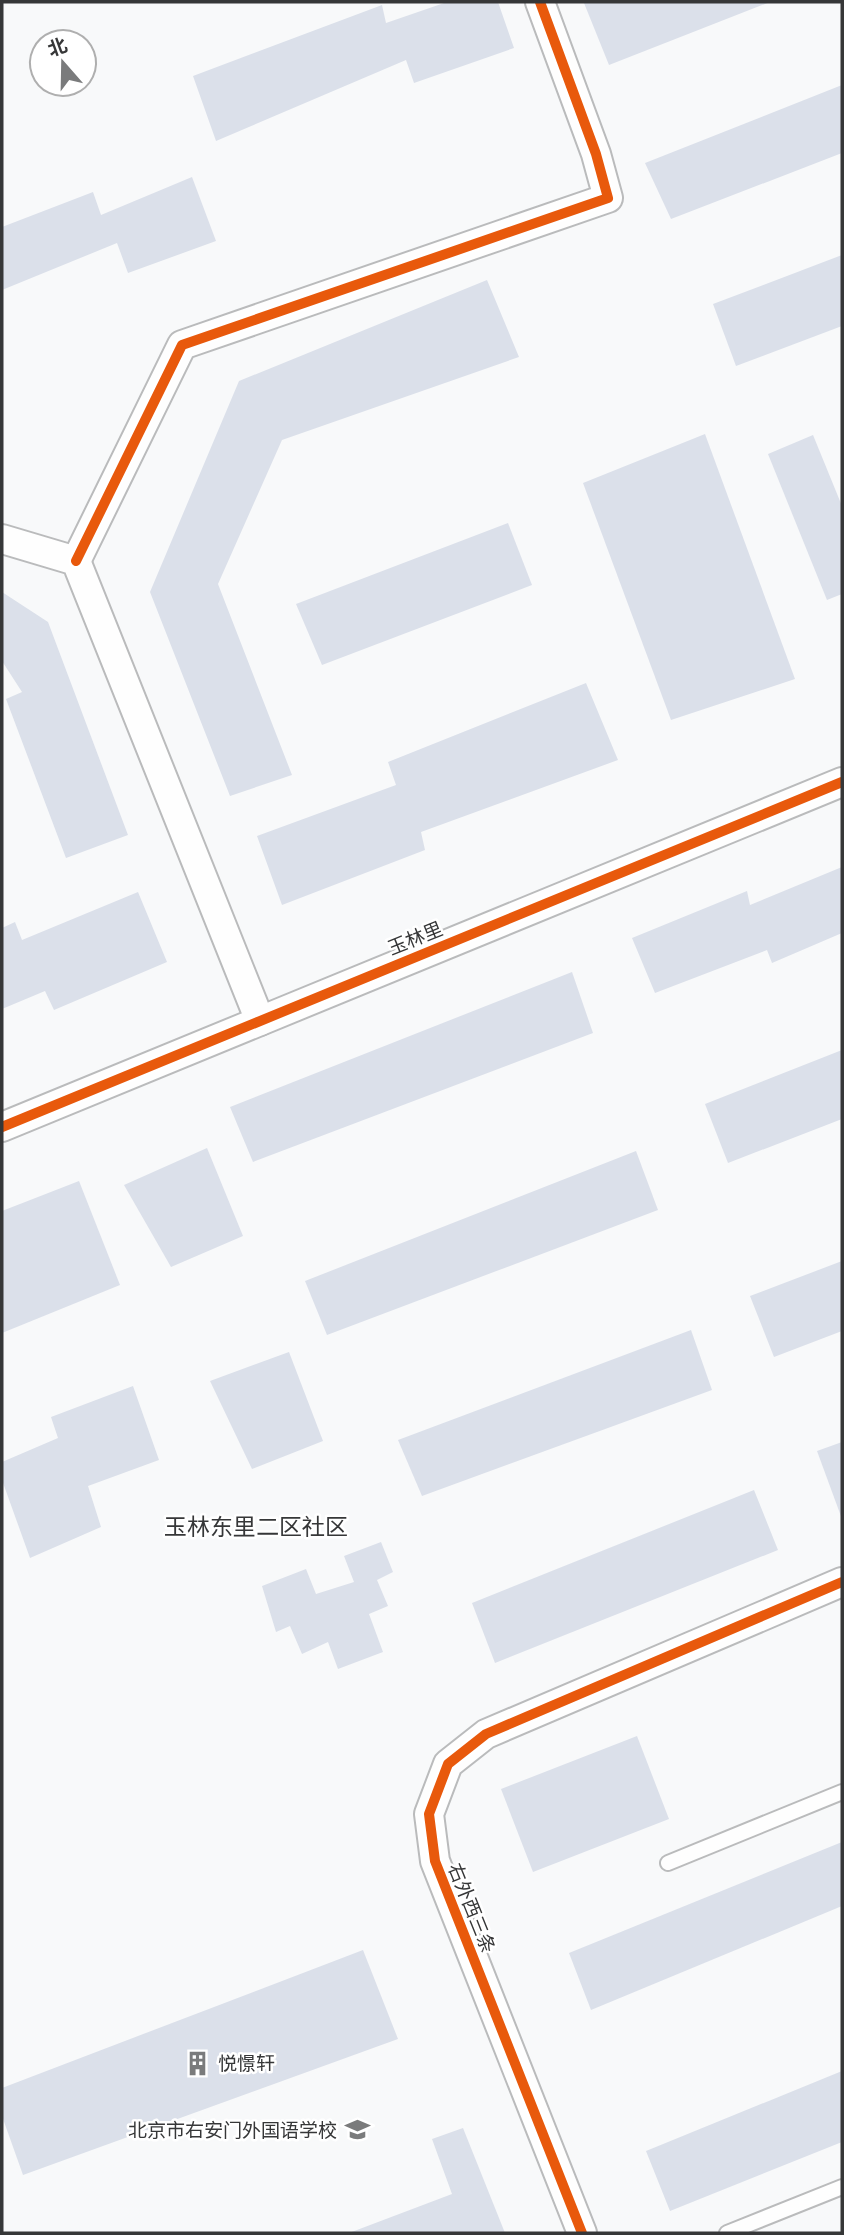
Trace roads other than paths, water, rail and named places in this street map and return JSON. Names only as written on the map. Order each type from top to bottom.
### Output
[{"type":"street","points":[[260,1021],[76,561],[182,345],[608,198],[596,154],[540,2]]},
{"type":"street","points":[[2,539],[76,561]]},
{"type":"street","name":"玉林里","points":[[2,1127],[842,782]]},
{"type":"street","name":"右外西三条","points":[[582,2233],[435,1861],[429,1814],[448,1764],[486,1734],[842,1582]]},
{"type":"lane","points":[[668,1863],[842,1793]]},
{"type":"lane","points":[[727,2233],[842,2187]]},
{"type":"place","name":"悦憬轩","points":[[198,2063]]},
{"type":"place","name":"北京市右安门外国语学校","points":[[357,2130]]},
{"type":"district","name":"玉林东里二区社区","points":[[256,1527]]}]
